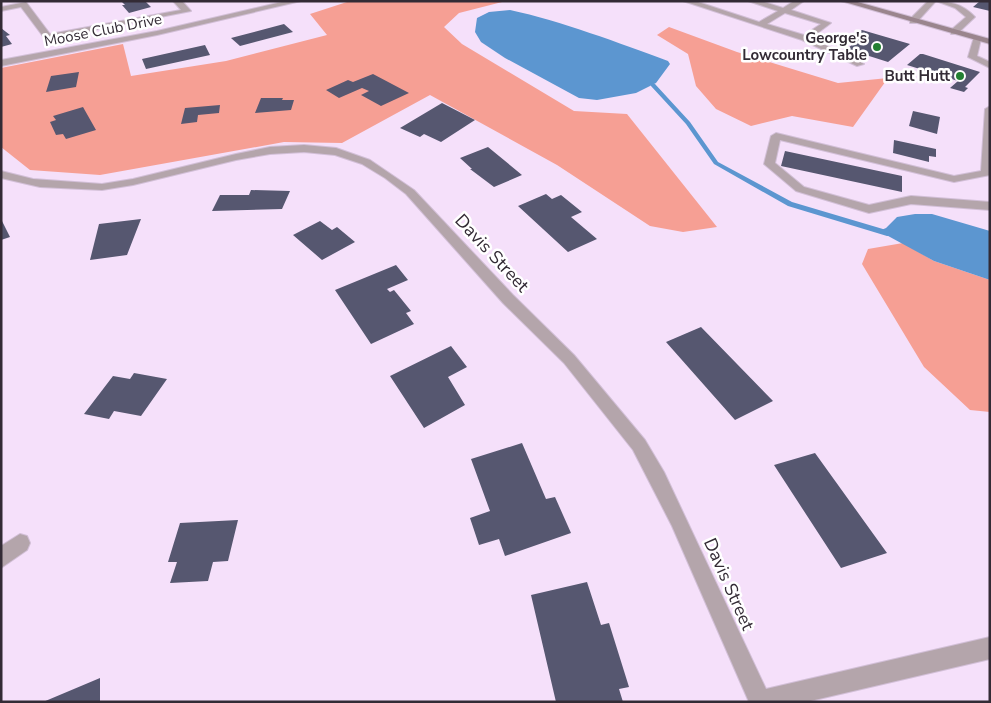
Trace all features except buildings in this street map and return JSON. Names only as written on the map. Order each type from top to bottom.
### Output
[{"type":"main road","points":[[845,1],[990,42]]},
{"type":"street","points":[[1,9],[35,1]]},
{"type":"street","points":[[23,4],[48,37],[187,11],[177,1]]},
{"type":"street","name":"Moose Club Drive","points":[[1,63],[157,33],[297,1]]},
{"type":"street","points":[[687,1],[805,38],[860,64]]},
{"type":"street","points":[[752,1],[827,23],[805,38]]},
{"type":"street","points":[[760,25],[800,1]]},
{"type":"street","points":[[913,21],[932,1]]},
{"type":"street","points":[[939,1],[958,6],[970,17],[954,32]]},
{"type":"street","points":[[977,39],[972,57],[990,65]]},
{"type":"street","points":[[990,109],[988,174],[954,179],[776,136],[769,164],[800,190],[869,209],[911,200],[990,206]]},
{"type":"street","name":"Davis Street","points":[[1,174],[27,182],[102,187],[235,157],[296,149],[326,150],[350,156],[366,162],[395,180],[410,192],[508,299],[569,359],[638,445],[679,520],[761,702]]},
{"type":"street","points":[[1,558],[20,543]]},
{"type":"street","points":[[761,702],[990,648]]},
{"type":"shaded area","points":[[350,1],[506,1],[459,13],[444,27],[462,44],[574,111],[627,114],[717,227],[683,232],[650,226],[557,165],[430,95],[342,143],[284,142],[100,175],[30,170],[1,147],[1,68],[123,44],[131,76],[226,61],[327,35],[310,14]]},
{"type":"shaded area","points":[[669,27],[737,52],[838,83],[888,78],[853,127],[792,116],[751,126],[716,109],[696,86],[688,54],[657,35]]},
{"type":"shaded area","points":[[903,243],[934,261],[990,280],[990,412],[970,410],[924,367],[862,264],[868,249]]},
{"type":"water","points":[[510,10],[590,33],[668,61],[670,64],[656,83],[636,93],[597,100],[579,98],[505,58],[481,42],[475,32],[477,18],[489,12]]},
{"type":"water","points":[[932,214],[990,231],[990,280],[934,261],[879,231],[886,228],[897,217]]},
{"type":"waterway","points":[[653,85],[688,123],[716,163],[790,204],[890,234]]},
{"type":"place","name":"George's Lowcountry Table","points":[[877,47]]},
{"type":"place","name":"Butt Hutt","points":[[960,76]]}]
